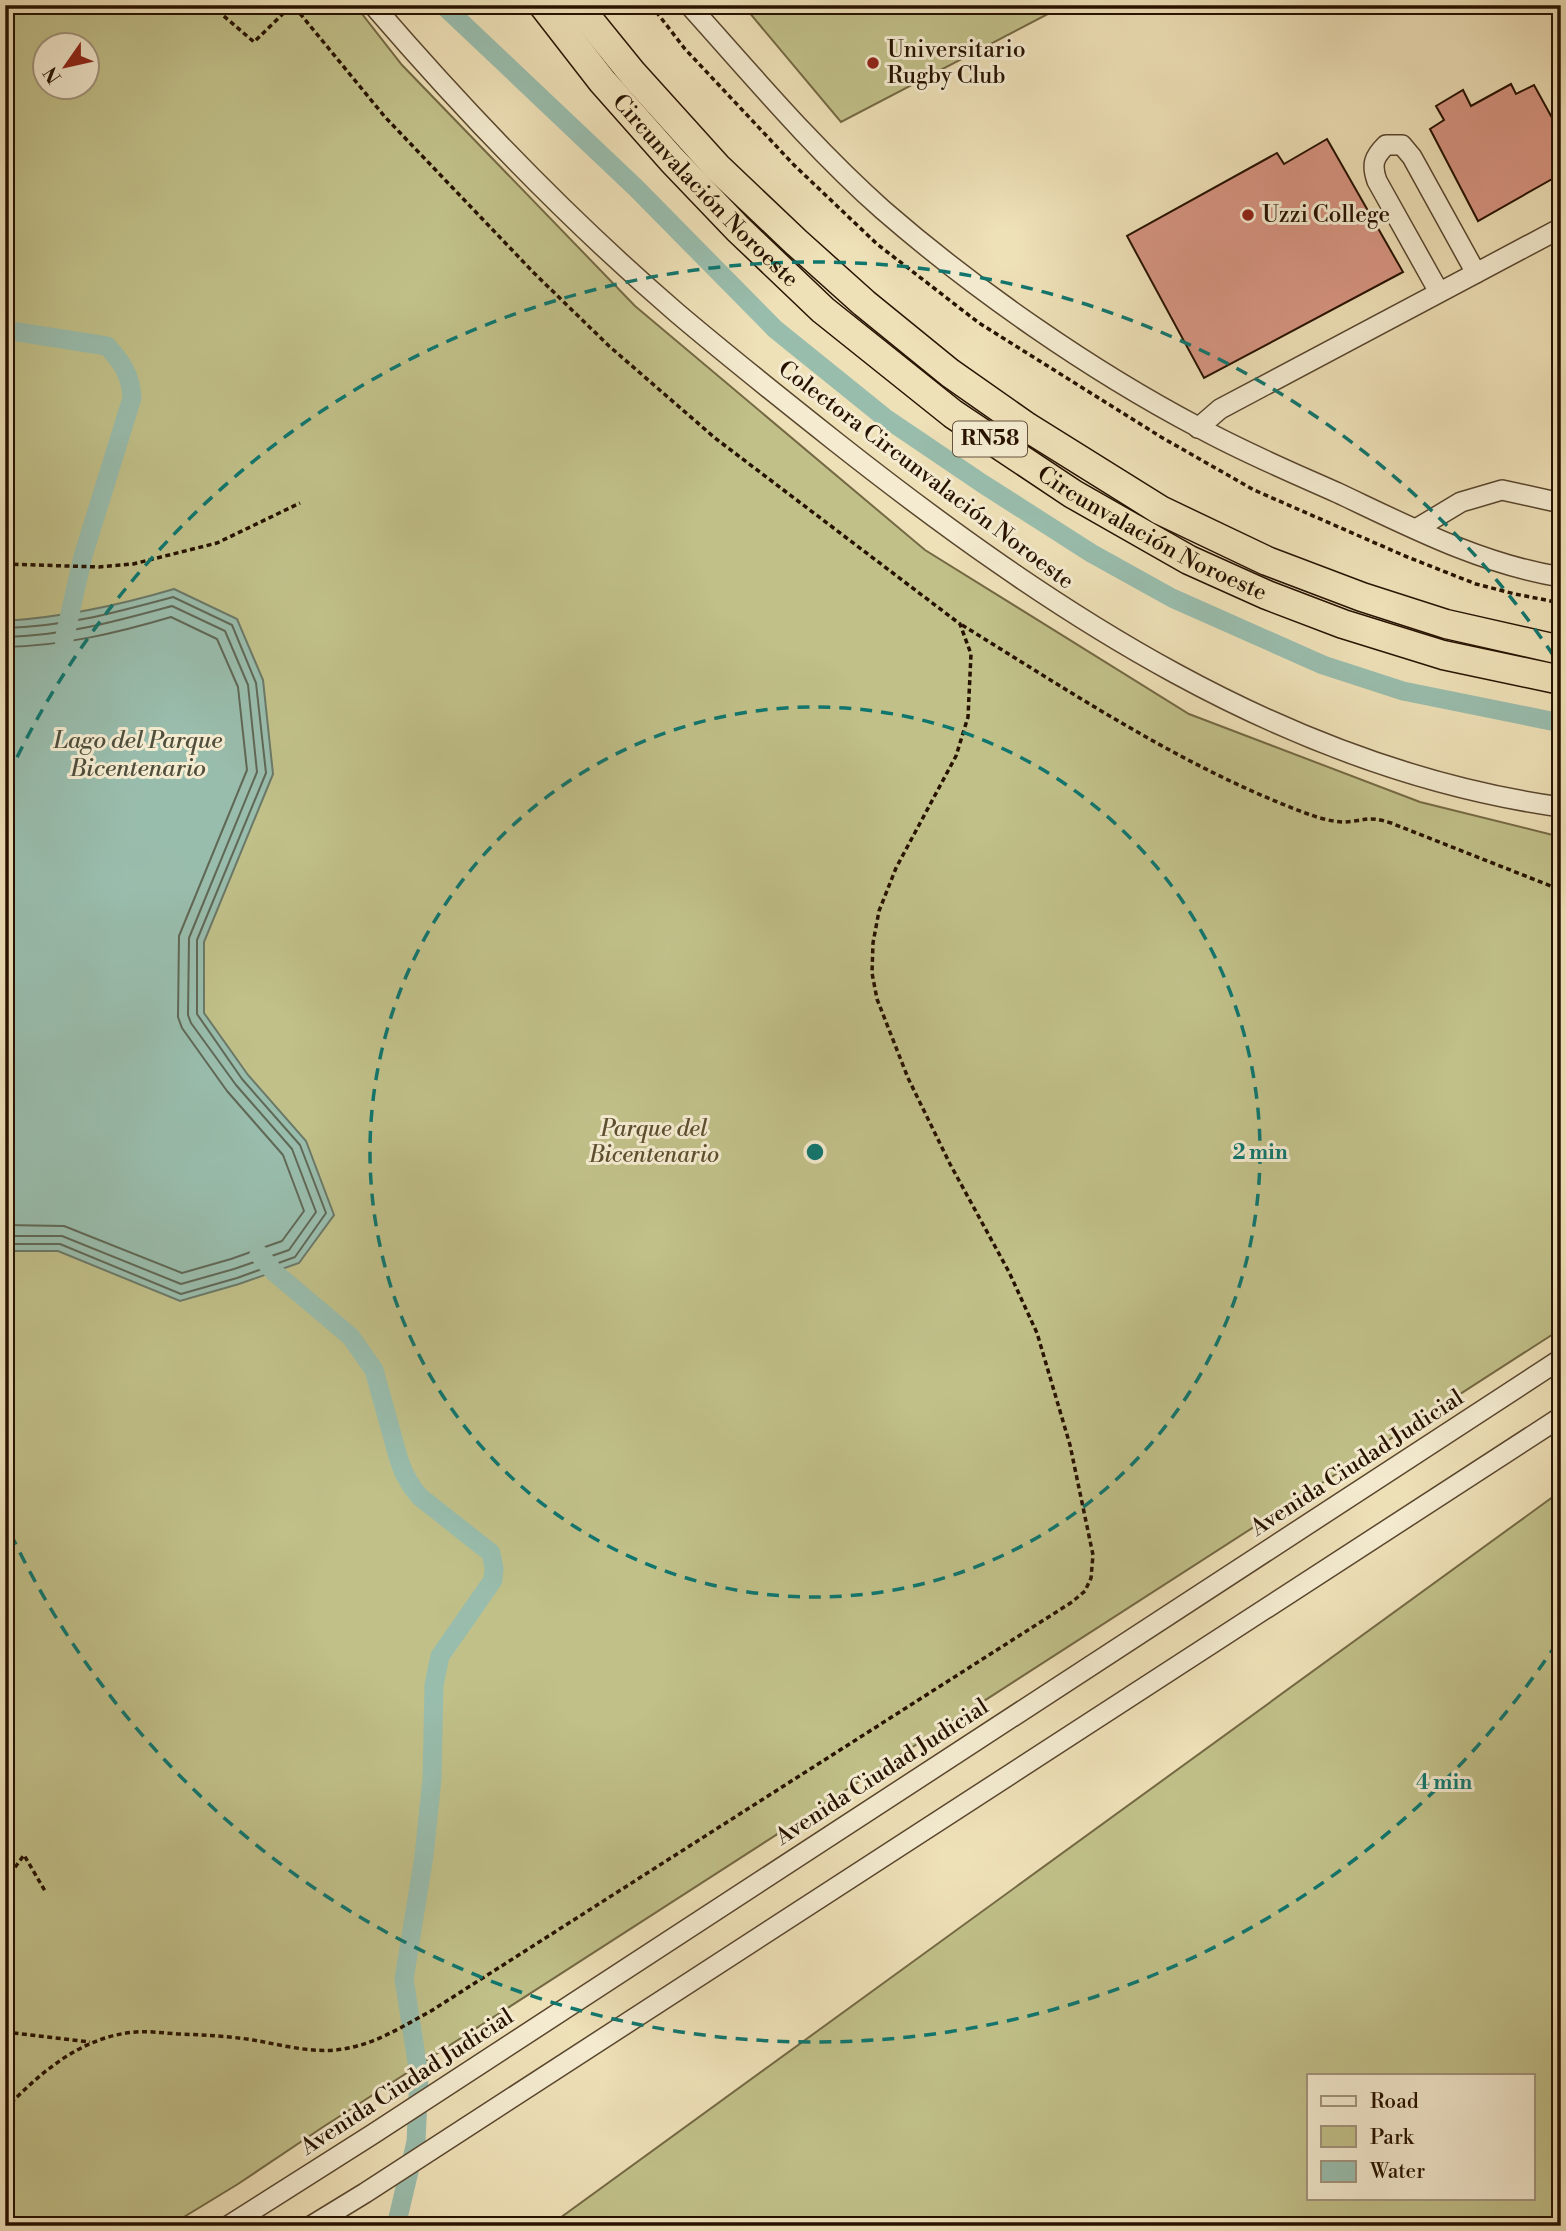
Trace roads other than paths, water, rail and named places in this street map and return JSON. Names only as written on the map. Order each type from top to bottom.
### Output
[{"type":"highway","name":"Circunvalación Noroeste","points":[[543,5],[602,81],[672,160],[738,229],[823,310],[953,414],[1073,494],[1177,553],[1267,595],[1343,624],[1443,655],[1561,680]]},
{"type":"highway","name":"Circunvalación Noroeste","points":[[577,5],[633,74],[717,167],[796,242],[864,303],[950,373],[1027,427],[1160,510],[1267,561],[1362,597],[1446,624],[1561,650]]},
{"type":"street","name":"Colectora Circunvalación Noroeste","points":[[373,5],[567,211],[675,312],[878,475],[1064,608],[1226,701],[1289,730],[1369,761],[1469,789],[1561,807]]},
{"type":"street","points":[[689,5],[816,144],[882,209],[1013,311],[1102,371],[1198,428],[1416,529],[1486,559],[1561,577]]},
{"type":"street","points":[[1439,292],[1377,181],[1372,167],[1375,155],[1386,145],[1402,145],[1412,157],[1476,273]]},
{"type":"street","points":[[1198,428],[1220,409],[1561,228]]},
{"type":"street","points":[[1416,529],[1461,502],[1502,490],[1561,503]]},
{"type":"street","name":"Avenida Ciudad Judicial","points":[[228,2226],[1561,1359]]},
{"type":"street","points":[[312,2226],[1561,1417]]},
{"type":"water","name":"Lago del Parque Bicentenario","points":[[174,589],[237,619],[263,680],[273,774],[204,942],[204,1013],[248,1075],[306,1141],[334,1215],[299,1263],[180,1301],[58,1251],[5,1251],[5,621],[91,610]]},
{"type":"waterway","points":[[443,5],[636,188],[775,329],[884,417],[983,484],[1091,553],[1172,598],[1323,665],[1403,691],[1561,723]]},
{"type":"waterway","points":[[5,330],[107,346],[125,370],[130,383],[132,398],[83,556],[64,640]]},
{"type":"waterway","points":[[259,1254],[274,1272],[351,1337],[374,1370],[399,1460],[412,1487],[420,1497],[491,1553],[494,1568],[493,1580],[440,1656],[434,1685],[432,1779],[424,1856],[404,1979],[419,2075],[416,2142],[396,2226]]},
{"type":"place","name":"Universitario Rugby Club","points":[[873,63]]},
{"type":"place","name":"Uzzi College","points":[[1248,215]]},
{"type":"park label","name":"Parque del Bicentenario","points":[[654,1142]]}]
